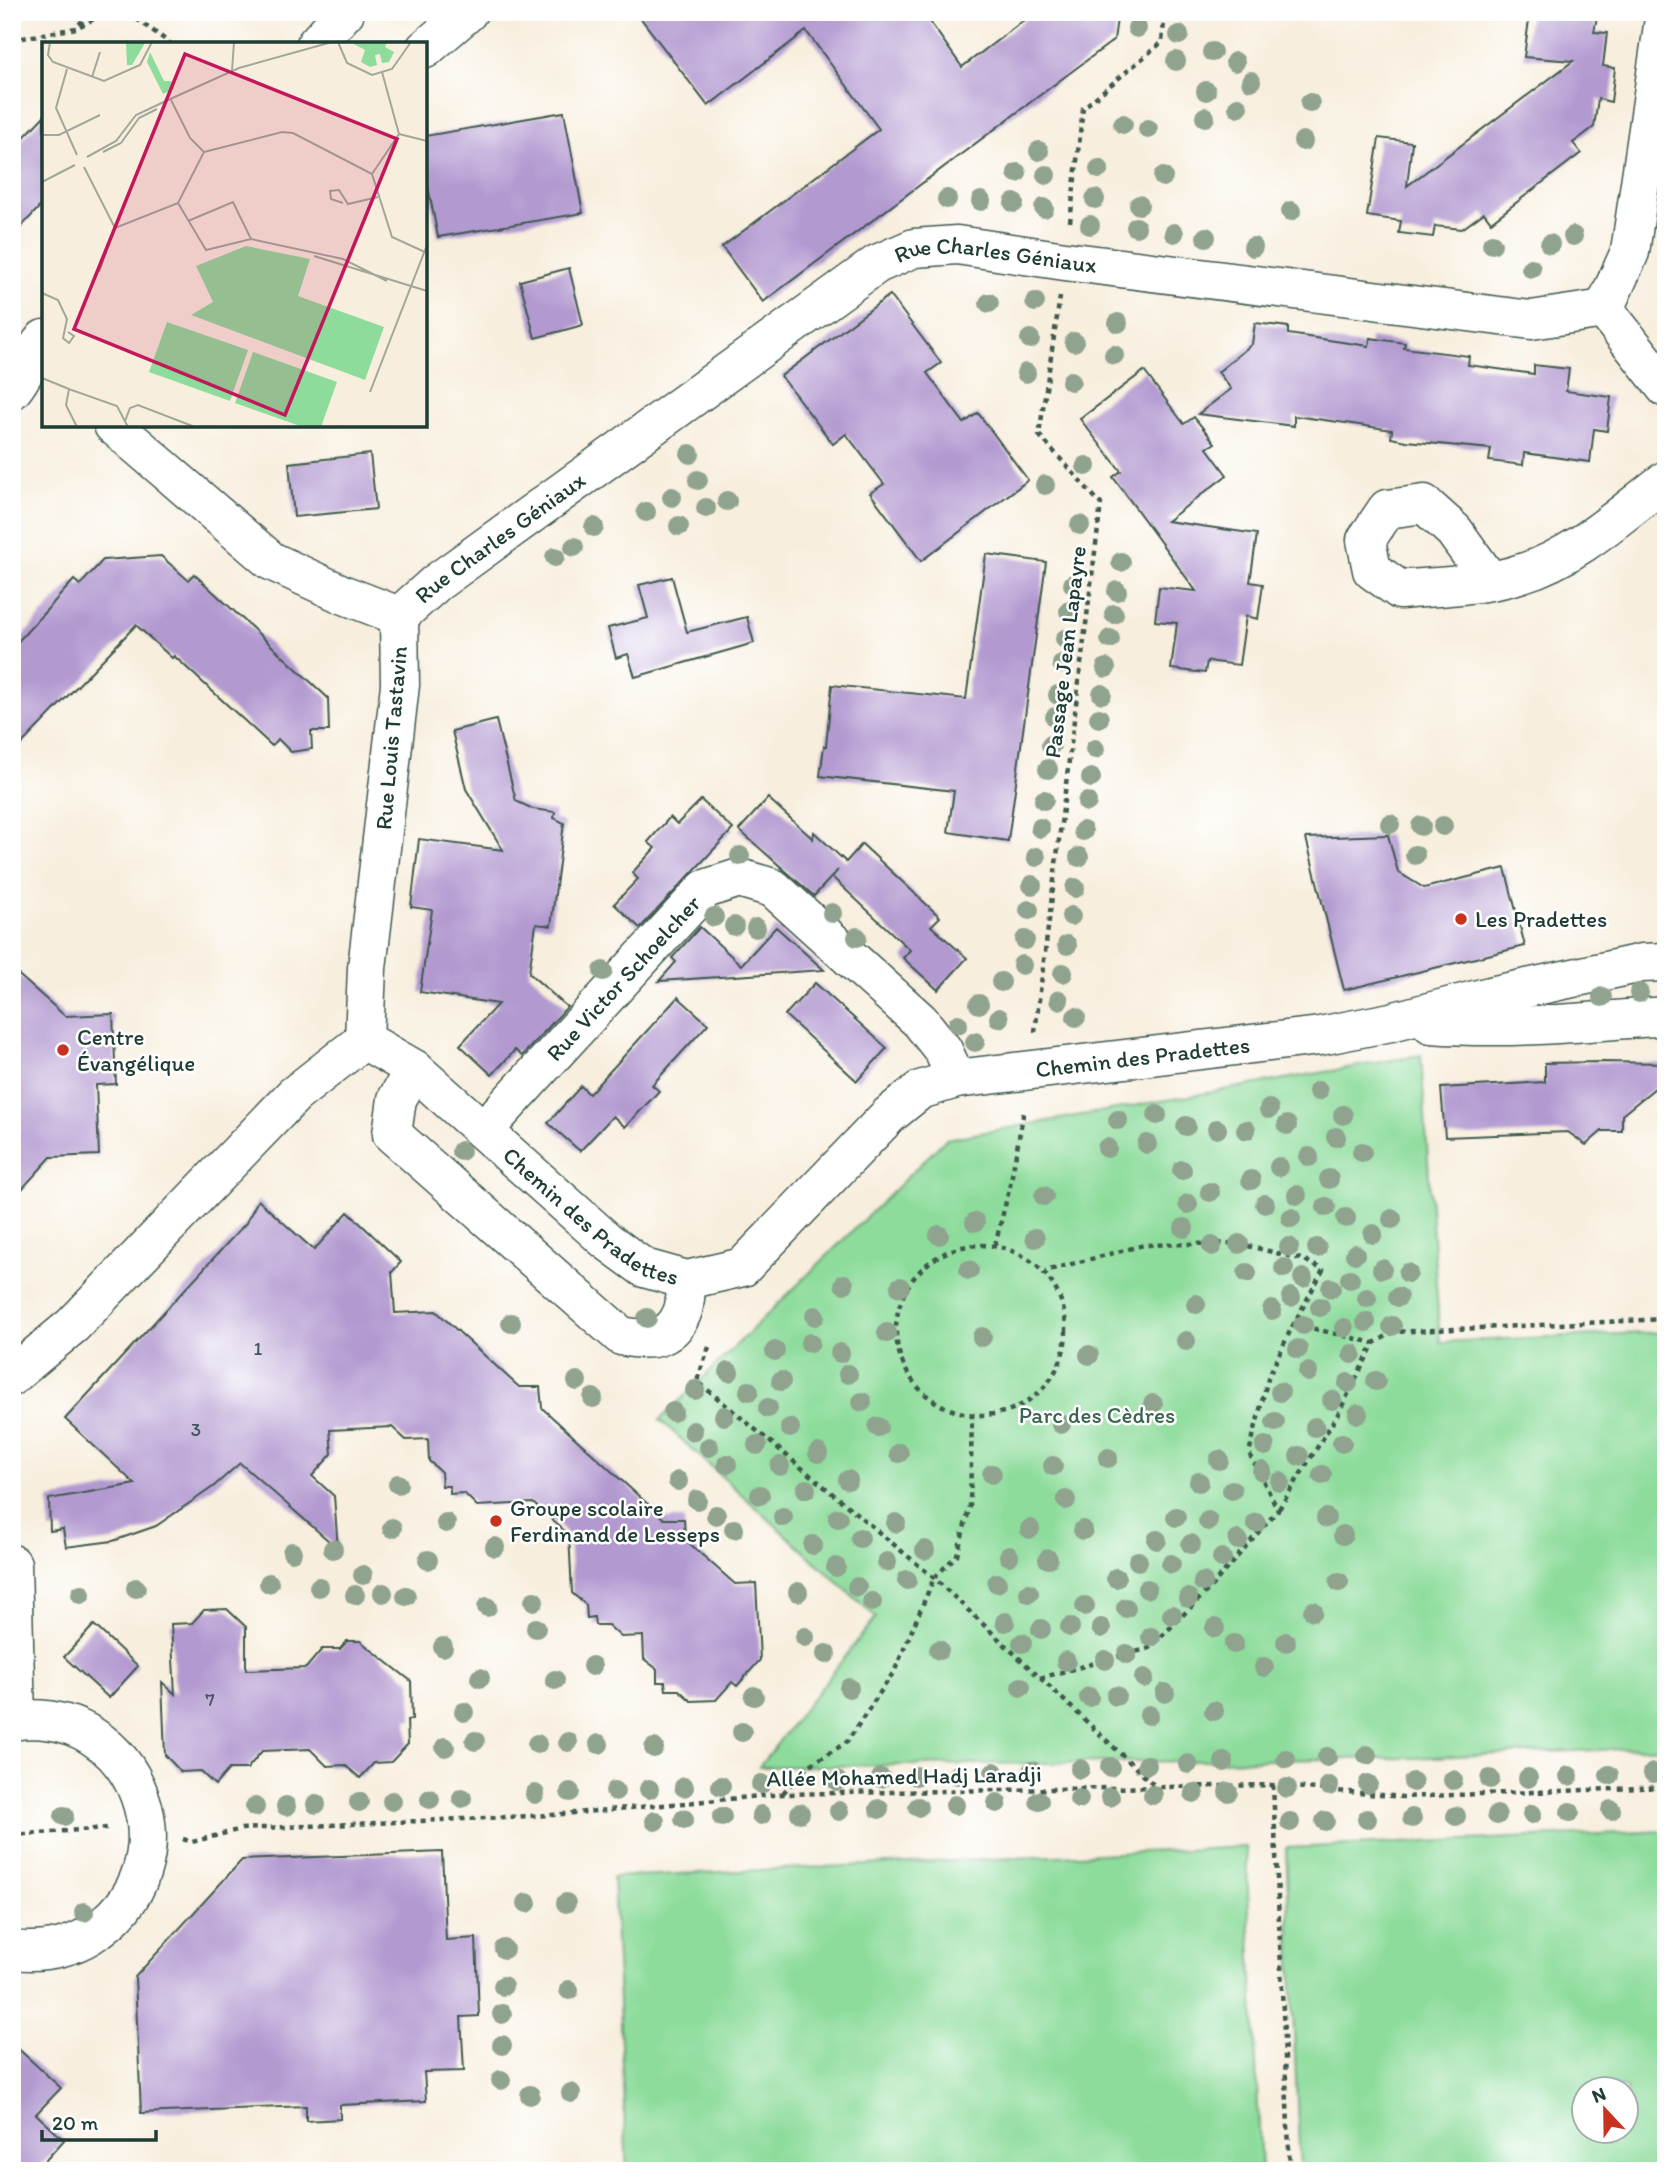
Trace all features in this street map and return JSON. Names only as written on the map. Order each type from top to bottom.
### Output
[{"type":"street","points":[[318,42],[345,12]]},
{"type":"street","points":[[427,47],[468,12]]},
{"type":"street","points":[[1665,12],[1630,253],[1604,309],[1666,388]]},
{"type":"street","name":"Rue Charles Géniaux","points":[[399,616],[436,583],[877,264],[914,248],[957,245],[1531,320],[1604,309]]},
{"type":"street","points":[[12,390],[23,376],[33,353]]},
{"type":"street","name":"Rue Louis Tastavin","points":[[115,427],[271,561],[342,594],[399,616],[400,685],[368,968],[364,1040]]},
{"type":"street","points":[[1489,580],[1521,574],[1566,555],[1666,480]]},
{"type":"street","name":"Rue Victor Schoelcher","points":[[484,1130],[705,889],[739,878],[773,888],[920,1021],[943,1050],[956,1079]]},
{"type":"street","name":"Chemin des Pradettes","points":[[364,1040],[414,1069],[607,1241],[644,1268],[687,1280],[744,1267],[888,1115],[920,1090],[956,1079],[1320,1036],[1643,963],[1666,962]]},
{"type":"street","name":"Chemin des Pradettes","points":[[1391,1022],[1458,1026],[1666,1016]]},
{"type":"street","points":[[12,1376],[73,1325],[294,1095],[364,1040]]},
{"type":"street","points":[[414,1069],[397,1099],[392,1135],[621,1336],[645,1341],[668,1333],[682,1313],[687,1280]]},
{"type":"street","points":[[12,1563],[14,1720],[47,1720],[78,1728],[105,1745],[135,1781],[141,1795],[147,1826],[147,1846],[137,1884],[114,1916],[82,1939],[61,1947],[38,1951],[12,1950]]},
{"type":"path","points":[[76,28],[90,12]]},
{"type":"path","points":[[12,40],[76,28],[108,12]]},
{"type":"path","points":[[118,12],[130,14],[168,42]]},
{"type":"path","points":[[1065,261],[1083,108],[1162,42],[1166,12]]},
{"type":"path","name":"Passage Jean Lapayre","points":[[1031,1070],[1101,504],[1038,435],[1065,261]]},
{"type":"path","points":[[995,1245],[1010,1186],[1031,1070]]},
{"type":"path","points":[[1045,1271],[1144,1245],[1236,1243],[1305,1260],[1323,1270],[1268,1378],[1249,1452],[1278,1510]]},
{"type":"path","points":[[984,1244],[1004,1246],[1045,1271],[1063,1300],[1067,1345],[1059,1367],[1038,1395],[1023,1405],[985,1415],[972,1415],[939,1405],[916,1386],[905,1368],[896,1343],[896,1324],[900,1300],[916,1274],[928,1262],[953,1248],[984,1244]]},
{"type":"path","points":[[1040,1678],[1150,1648],[1208,1590],[1278,1510],[1338,1414],[1374,1343],[1394,1332],[1666,1319]]},
{"type":"path","points":[[1294,1324],[1374,1343]]},
{"type":"path","points":[[710,1346],[697,1381],[934,1578],[1157,1788]]},
{"type":"path","points":[[783,1794],[807,1767],[847,1742],[895,1670],[934,1578],[957,1555],[970,1506],[972,1415]]},
{"type":"path","points":[[1273,1785],[1290,2171]]},
{"type":"path","name":"Allée Mohamed Hadj Laradji","points":[[147,1826],[192,1842],[241,1829],[552,1815],[783,1794],[1273,1785],[1402,1797],[1666,1787]]},
{"type":"path","points":[[12,1835],[147,1826]]},
{"type":"green space","name":"Parc des Cèdres","points":[[1421,1055],[1440,1342],[1666,1332],[1666,1747],[1411,1758],[759,1767],[876,1617],[660,1420],[946,1139]]},
{"type":"green space","points":[[1666,1831],[1666,2171],[1300,2171],[1286,1848]]},
{"type":"green space","points":[[1246,1847],[1261,2171],[627,2171],[613,1877]]},
{"type":"building","points":[[636,12],[923,12],[962,67],[1035,12],[1118,12],[1114,40],[763,302],[722,247],[879,129],[806,31],[708,106]]},
{"type":"building","points":[[1530,12],[1598,12],[1594,32],[1607,33],[1603,66],[1615,68],[1611,102],[1598,99],[1594,127],[1573,143],[1581,153],[1491,222],[1484,213],[1462,229],[1435,226],[1433,237],[1399,233],[1401,221],[1367,216],[1379,138],[1412,142],[1407,186],[1573,61],[1524,57]]},
{"type":"building","points":[[564,112],[583,213],[438,237],[427,182],[427,136]]},
{"type":"building","points":[[42,118],[42,204],[12,237],[12,150]]},
{"type":"building","points":[[569,268],[583,325],[535,338],[520,281]]},
{"type":"building","points":[[890,295],[941,363],[927,373],[964,423],[978,413],[1028,480],[921,561],[870,493],[884,484],[846,434],[833,444],[781,376]]},
{"type":"building","points":[[1255,323],[1288,327],[1288,334],[1369,346],[1370,338],[1405,343],[1404,348],[1469,356],[1468,365],[1534,374],[1534,365],[1569,369],[1566,391],[1611,397],[1607,431],[1594,429],[1590,462],[1524,453],[1523,465],[1489,461],[1491,449],[1391,438],[1392,430],[1294,416],[1294,426],[1198,414],[1231,389],[1218,372],[1252,344]]},
{"type":"building","points":[[1144,371],[1184,424],[1194,417],[1215,443],[1207,448],[1227,475],[1167,521],[1257,534],[1250,582],[1263,584],[1258,619],[1246,616],[1239,665],[1207,661],[1205,673],[1171,669],[1177,623],[1155,621],[1159,587],[1196,591],[1113,477],[1121,471],[1080,419]]},
{"type":"building","points":[[370,454],[376,509],[294,517],[289,463]]},
{"type":"building","points":[[986,554],[1046,562],[1008,841],[948,832],[954,791],[820,776],[832,685],[966,699]]},
{"type":"building","points":[[161,556],[188,580],[194,574],[328,698],[329,731],[311,731],[312,749],[291,752],[278,739],[272,746],[136,625],[12,754],[12,648],[74,580],[80,585],[103,560]]},
{"type":"building","points":[[672,577],[687,632],[747,617],[754,643],[635,677],[628,654],[616,658],[608,628],[648,618],[639,585]]},
{"type":"building","points":[[496,720],[516,801],[533,809],[555,812],[554,818],[564,823],[551,926],[536,924],[529,973],[567,1007],[522,1056],[515,1050],[492,1075],[460,1045],[498,1004],[420,992],[432,910],[411,907],[419,839],[503,850],[466,789],[452,731]]},
{"type":"building","points":[[768,798],[813,839],[814,832],[846,862],[862,844],[940,917],[931,926],[967,958],[938,990],[903,958],[910,950],[832,877],[838,870],[814,896],[739,830]]},
{"type":"building","points":[[701,800],[733,829],[640,928],[614,904],[638,879],[632,873],[655,848],[648,842],[670,817],[677,824]]},
{"type":"building","points":[[1388,835],[1398,872],[1424,888],[1505,868],[1525,946],[1344,990],[1306,838]]},
{"type":"building","points":[[700,927],[741,965],[776,927],[824,970],[659,981],[676,962],[672,958]]},
{"type":"building","name":"Centre Évangélique","points":[[12,969],[65,1016],[113,1014],[116,1084],[96,1085],[99,1155],[51,1157],[12,1200]]},
{"type":"building","points":[[815,983],[887,1048],[857,1081],[785,1015]]},
{"type":"building","points":[[678,997],[708,1024],[652,1085],[659,1091],[625,1127],[613,1116],[580,1151],[548,1123],[581,1086],[589,1094]]},
{"type":"building","points":[[1545,1063],[1666,1063],[1666,1079],[1622,1115],[1622,1131],[1602,1131],[1586,1145],[1568,1132],[1445,1137],[1441,1088],[1545,1082]]},
{"type":"building","points":[[258,1200],[314,1250],[348,1212],[401,1262],[392,1272],[395,1313],[436,1311],[519,1387],[540,1387],[542,1408],[664,1519],[684,1519],[685,1539],[700,1553],[735,1584],[756,1583],[760,1660],[737,1686],[732,1682],[716,1700],[691,1701],[679,1690],[666,1690],[665,1682],[657,1682],[657,1669],[644,1659],[643,1636],[621,1637],[608,1625],[595,1625],[594,1617],[587,1618],[586,1605],[572,1593],[569,1535],[533,1503],[477,1506],[464,1493],[450,1494],[450,1486],[442,1486],[441,1472],[429,1461],[428,1439],[406,1440],[392,1427],[330,1430],[332,1454],[312,1476],[334,1496],[338,1549],[240,1463],[213,1487],[156,1526],[113,1541],[66,1547],[63,1529],[50,1531],[49,1499],[135,1484],[65,1419],[246,1223]]},
{"type":"building","points":[[227,1609],[246,1627],[246,1670],[306,1668],[322,1649],[340,1649],[347,1641],[360,1641],[411,1681],[412,1719],[407,1720],[408,1744],[391,1762],[374,1763],[360,1778],[345,1765],[327,1766],[310,1749],[262,1751],[247,1769],[229,1769],[215,1785],[200,1771],[181,1772],[165,1755],[162,1682],[175,1694],[171,1624],[192,1623],[204,1610]]},
{"type":"building","points":[[94,1625],[138,1666],[109,1698],[64,1657]]},
{"type":"building","points":[[442,1852],[446,1940],[476,1938],[479,2016],[461,2017],[464,2071],[424,2072],[426,2101],[340,2105],[340,2119],[306,2121],[306,2106],[141,2113],[135,1977],[242,1860]]},
{"type":"building","points":[[12,2043],[61,2088],[36,2114],[64,2140],[36,2171],[12,2171]]},
{"type":"place","name":"Les Pradettes","points":[[1461,919]]},
{"type":"place","name":"Centre Évangélique","points":[[63,1050]]},
{"type":"place","name":"Groupe scolaire Ferdinand de Lesseps","points":[[496,1521]]}]
